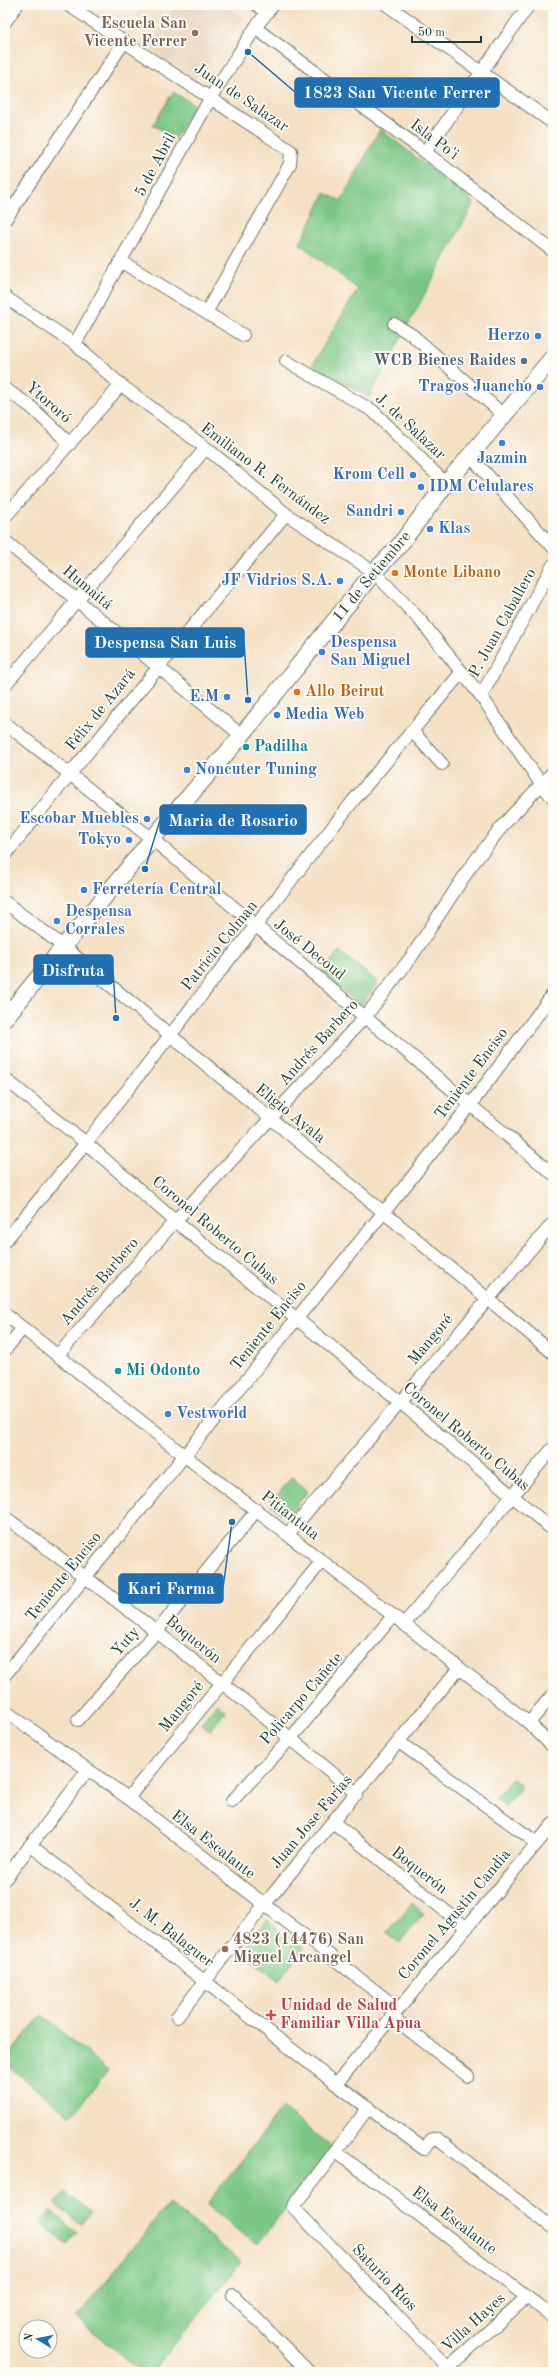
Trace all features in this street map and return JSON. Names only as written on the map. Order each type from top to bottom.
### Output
[{"type":"main road","name":"11 de Setiembre","points":[[5,1018],[152,839],[241,735],[374,572],[398,547],[446,484],[505,416],[553,357]]},
{"type":"street","points":[[5,22],[17,5]]},
{"type":"street","name":"Juan de Salazar","points":[[68,5],[211,97],[291,151],[292,155],[290,164],[207,311]]},
{"type":"street","points":[[257,5],[270,8]]},
{"type":"street","points":[[387,5],[483,71],[553,123]]},
{"type":"street","points":[[425,152],[529,5]]},
{"type":"street","name":"5 de Abril","points":[[75,344],[122,262],[211,97],[255,28],[270,8]]},
{"type":"street","name":"Isla Po'i","points":[[255,28],[425,152],[553,252]]},
{"type":"street","points":[[5,220],[124,42]]},
{"type":"street","points":[[122,262],[207,311],[243,335]]},
{"type":"street","name":"Emiliano R. Fernández","points":[[5,297],[75,344],[121,385],[206,448],[286,514],[374,572],[420,620],[461,673],[481,696],[542,785],[553,798]]},
{"type":"street","points":[[394,324],[412,335],[505,416]]},
{"type":"street","name":"J. de Salazar","points":[[286,361],[373,411],[446,484]]},
{"type":"street","points":[[5,518],[121,385]]},
{"type":"street","name":"Ytororó","points":[[5,389],[30,406],[70,444]]},
{"type":"street","points":[[5,685],[206,448]]},
{"type":"street","points":[[470,456],[553,547]]},
{"type":"street","name":"Félix de Azará","points":[[5,855],[157,668],[286,514]]},
{"type":"street","name":"Humaitá","points":[[5,541],[157,668],[241,735]]},
{"type":"street","name":"P. Juan Caballero","points":[[481,696],[553,564]]},
{"type":"street","name":"Patricio Colman","points":[[5,1241],[86,1143],[168,1035],[256,928],[353,801],[461,673]]},
{"type":"street","name":"José Decoud","points":[[5,723],[152,839],[256,928],[471,1104],[553,1174]]},
{"type":"street","points":[[412,731],[442,764]]},
{"type":"street","name":"Andrés Barbero","points":[[58,1355],[175,1220],[272,1119],[365,1017],[412,956],[471,866],[504,824],[553,772]]},
{"type":"street","name":"Eligio Ayala","points":[[5,902],[63,946],[168,1035],[272,1119],[553,1353]]},
{"type":"street","name":"Teniente Enciso","points":[[5,1675],[471,1104],[553,994]]},
{"type":"street","name":"Coronel Roberto Cubas","points":[[5,1079],[86,1143],[175,1220],[295,1319],[400,1402],[553,1530]]},
{"type":"street","name":"Mangoré","points":[[288,1534],[487,1298],[553,1223]]},
{"type":"street","name":"Pitiantuta","points":[[5,1314],[185,1456],[404,1624],[529,1723],[553,1747]]},
{"type":"street","points":[[5,1350],[23,1328]]},
{"type":"street","points":[[404,1624],[553,1448]]},
{"type":"street","name":"Yuty","points":[[78,1720],[157,1631],[257,1510]]},
{"type":"street","name":"Boquerón","points":[[5,1517],[157,1631],[292,1738],[357,1794]]},
{"type":"street","name":"Mangoré","points":[[128,1798],[322,1561]]},
{"type":"street","name":"Policarpo Cañete","points":[[232,1801],[292,1738],[393,1616]]},
{"type":"street","name":"Juan Jose Farias","points":[[177,2017],[264,1905],[334,1823],[459,1668]]},
{"type":"street","points":[[529,1723],[553,1694]]},
{"type":"street","name":"Elsa Escalante","points":[[5,1711],[87,1771],[128,1798],[264,1905],[394,2012],[468,2076]]},
{"type":"street","points":[[399,1742],[537,1843]]},
{"type":"street","points":[[5,1879],[87,1771]]},
{"type":"street","name":"Boquerón","points":[[334,1823],[467,1928]]},
{"type":"street","name":"Coronel Agustin Candia","points":[[336,2084],[394,2012],[467,1928],[553,1824]]},
{"type":"street","name":"J. M. Balaguer","points":[[30,1845],[206,1980],[336,2084],[424,2149],[432,2139],[436,2138],[553,2228]]},
{"type":"street","points":[[336,2152],[369,2107]]},
{"type":"street","name":"Elsa Escalante","points":[[336,2152],[553,2317]]},
{"type":"street","name":"Saturio Ríos","points":[[336,2152],[293,2207],[447,2370]]},
{"type":"street","points":[[233,2294],[309,2372]]},
{"type":"street","name":"Villa Hayes","points":[[447,2370],[527,2297]]},
{"type":"shaded area","name":"Escuela San Vicente Ferrer","points":[[175,5],[223,5],[244,18],[193,81],[149,47]]},
{"type":"green space","points":[[173,92],[195,105],[175,138],[153,125]]},
{"type":"green space","points":[[380,129],[474,203],[369,397],[312,365],[358,289],[300,244],[325,193],[341,201]]},
{"type":"green space","points":[[339,951],[378,982],[361,1005],[321,973]]},
{"type":"green space","points":[[292,1477],[308,1491],[286,1518],[270,1504]]},
{"type":"green space","points":[[217,1703],[226,1711],[210,1731],[201,1723]]},
{"type":"green space","points":[[512,1778],[522,1786],[505,1806],[495,1798]]},
{"type":"green space","points":[[412,1903],[424,1914],[399,1943],[387,1933]]},
{"type":"green space","points":[[267,1920],[304,1948],[279,1981],[242,1952]]},
{"type":"green space","points":[[42,2015],[108,2071],[70,2117],[5,2063],[5,2059]]},
{"type":"green space","points":[[282,2108],[333,2148],[257,2245],[207,2205]]},
{"type":"green space","points":[[65,2192],[91,2213],[81,2225],[55,2204]]},
{"type":"green space","points":[[169,2203],[241,2262],[152,2372],[142,2372],[76,2318]]},
{"type":"green space","points":[[51,2211],[77,2233],[67,2245],[41,2223]]},
{"type":"place","name":"Escuela San Vicente Ferrer","points":[[195,33]]},
{"type":"place","name":"1823 San Vicente Ferrer","points":[[248,52]]},
{"type":"place","name":"Herzo","points":[[538,336]]},
{"type":"place","name":"WCB Bienes Raides","points":[[524,361]]},
{"type":"place","name":"Tragos Juancho","points":[[540,387]]},
{"type":"place","name":"Jazmin","points":[[502,443]]},
{"type":"place","name":"Krom Cell","points":[[413,475]]},
{"type":"place","name":"IDM Celulares","points":[[421,487]]},
{"type":"place","name":"Sandri","points":[[401,512]]},
{"type":"place","name":"Klas","points":[[430,529]]},
{"type":"place","name":"Monte Libano","points":[[395,573]]},
{"type":"place","name":"JF Vidrios S.A.","points":[[340,581]]},
{"type":"place","name":"Despensa San Miguel","points":[[322,652]]},
{"type":"place","name":"Allo Beirut","points":[[297,692]]},
{"type":"place","name":"E.M","points":[[227,697]]},
{"type":"place","name":"Despensa San Luis","points":[[248,700]]},
{"type":"place","name":"Media Web","points":[[277,715]]},
{"type":"place","name":"Padilha","points":[[246,747]]},
{"type":"place","name":"Noncuter Tuning","points":[[187,770]]},
{"type":"place","name":"Escobar Muebles","points":[[147,819]]},
{"type":"place","name":"Tokyo","points":[[129,840]]},
{"type":"place","name":"Maria de Rosario","points":[[145,869]]},
{"type":"place","name":"Ferretería Central","points":[[84,890]]},
{"type":"place","name":"Despensa Corrales","points":[[57,921]]},
{"type":"place","name":"Disfruta","points":[[116,1018]]},
{"type":"place","name":"Mi Odonto","points":[[118,1371]]},
{"type":"place","name":"Vestworld","points":[[168,1414]]},
{"type":"place","name":"Kari Farma","points":[[232,1522]]},
{"type":"place","name":"4823 (14476) San Miguel Arcangel","points":[[225,1949]]},
{"type":"place","name":"Unidad de Salud Familiar Villa Apua","points":[[271,2015]]}]
